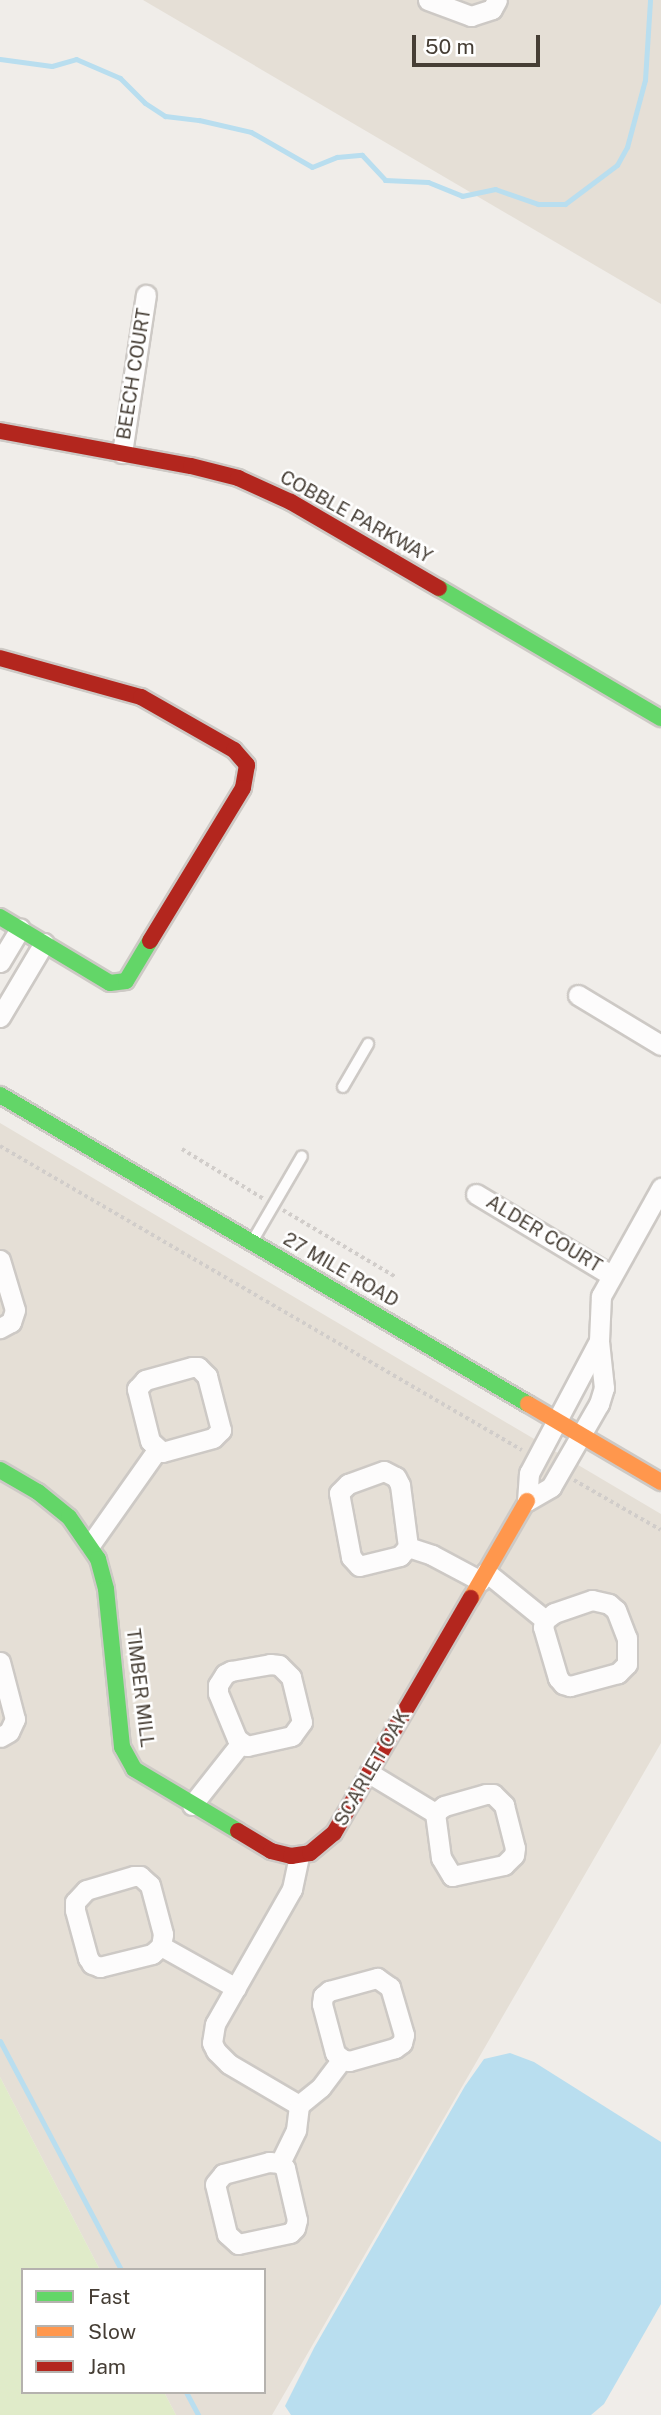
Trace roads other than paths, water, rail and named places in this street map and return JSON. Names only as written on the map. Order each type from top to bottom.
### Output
[{"type":"street","points":[[428,0],[471,16],[492,9],[497,0]]},
{"type":"street","name":"BEECH COURT","points":[[122,453],[146,295]]},
{"type":"street","name":"COBBLE PARKWAY","points":[[0,431],[238,478],[291,502],[661,718]]},
{"type":"street","points":[[0,659],[110,686],[141,697],[234,750],[247,765],[243,788],[126,981],[110,983],[0,917]]},
{"type":"street","points":[[0,962],[20,929]]},
{"type":"street","points":[[0,1017],[44,943]]},
{"type":"street","points":[[578,995],[661,1045]]},
{"type":"street","name":"27 MILE ROAD","points":[[0,1095],[661,1482]]},
{"type":"street","name":"SCARLET OAK","points":[[527,1501],[551,1487],[599,1404],[604,1388],[599,1341],[601,1296],[661,1188]]},
{"type":"street","name":"ALDER COURT","points":[[476,1194],[611,1275]]},
{"type":"street","points":[[0,1260],[15,1310],[11,1322],[0,1328]]},
{"type":"street","name":"SCARLET OAK","points":[[299,1856],[327,1842],[484,1577],[527,1501],[529,1473],[599,1341]]},
{"type":"street","points":[[192,1367],[203,1370],[221,1430],[213,1438],[167,1451],[157,1450],[150,1441],[137,1389],[145,1380],[192,1367]]},
{"type":"street","points":[[90,1545],[157,1450]]},
{"type":"street","name":"TIMBER MILL","points":[[0,1470],[55,1504],[81,1530],[90,1545],[106,1589],[122,1747],[134,1769],[271,1851],[299,1856]]},
{"type":"street","points":[[384,1471],[396,1476],[404,1502],[408,1547],[400,1556],[366,1566],[355,1563],[339,1500],[343,1488],[384,1471]]},
{"type":"street","points":[[408,1547],[484,1577],[545,1620]]},
{"type":"street","points":[[592,1600],[609,1604],[622,1619],[627,1638],[627,1664],[618,1673],[570,1686],[563,1684],[558,1678],[544,1627],[545,1620],[554,1613],[592,1600]]},
{"type":"street","points":[[0,1662],[15,1719],[9,1732],[0,1737]]},
{"type":"street","points":[[270,1664],[279,1665],[291,1676],[301,1713],[300,1729],[292,1736],[253,1746],[242,1743],[218,1693],[220,1679],[231,1671],[270,1664]]},
{"type":"street","points":[[192,1805],[242,1743]]},
{"type":"street","points":[[369,1773],[435,1813]]},
{"type":"street","points":[[493,1794],[504,1805],[515,1848],[514,1855],[504,1865],[452,1876],[440,1858],[435,1813],[444,1806],[493,1794]]},
{"type":"street","points":[[299,1856],[292,1889],[215,2024],[212,2043],[229,2064],[299,2105]]},
{"type":"street","points":[[140,1876],[150,1885],[163,1934],[161,1946],[152,1954],[100,1967],[92,1964],[88,1958],[75,1902],[86,1890],[140,1876]]},
{"type":"street","points":[[161,1946],[236,1988]]},
{"type":"street","points":[[280,2163],[296,2130],[299,2105],[321,2087],[342,2060],[396,2048],[402,2043],[404,2035],[390,1987],[385,1981],[377,1978],[329,1991],[323,1996],[322,2004],[335,2053],[342,2060]]},
{"type":"street","points":[[269,2162],[280,2163],[285,2168],[297,2220],[295,2228],[290,2233],[245,2245],[232,2241],[214,2191],[219,2178],[269,2162]]},
{"type":"lane","points":[[343,1087],[368,1044]]},
{"type":"lane","points":[[251,1242],[302,1156]]},
{"type":"water","points":[[510,2053],[534,2062],[661,2142],[661,2304],[604,2404],[591,2415],[291,2415],[285,2406],[314,2348],[465,2086],[484,2059]]},
{"type":"waterway","points":[[0,59],[52,66],[76,59],[120,78],[145,103],[165,116],[199,120],[251,132],[312,167],[337,157],[362,155],[385,180],[428,182],[462,196],[495,189],[538,204],[565,204],[617,165],[627,147],[645,80],[650,0]]},
{"type":"waterway","points":[[0,2041],[120,2268]]},
{"type":"waterway","points":[[187,2394],[198,2415]]}]
